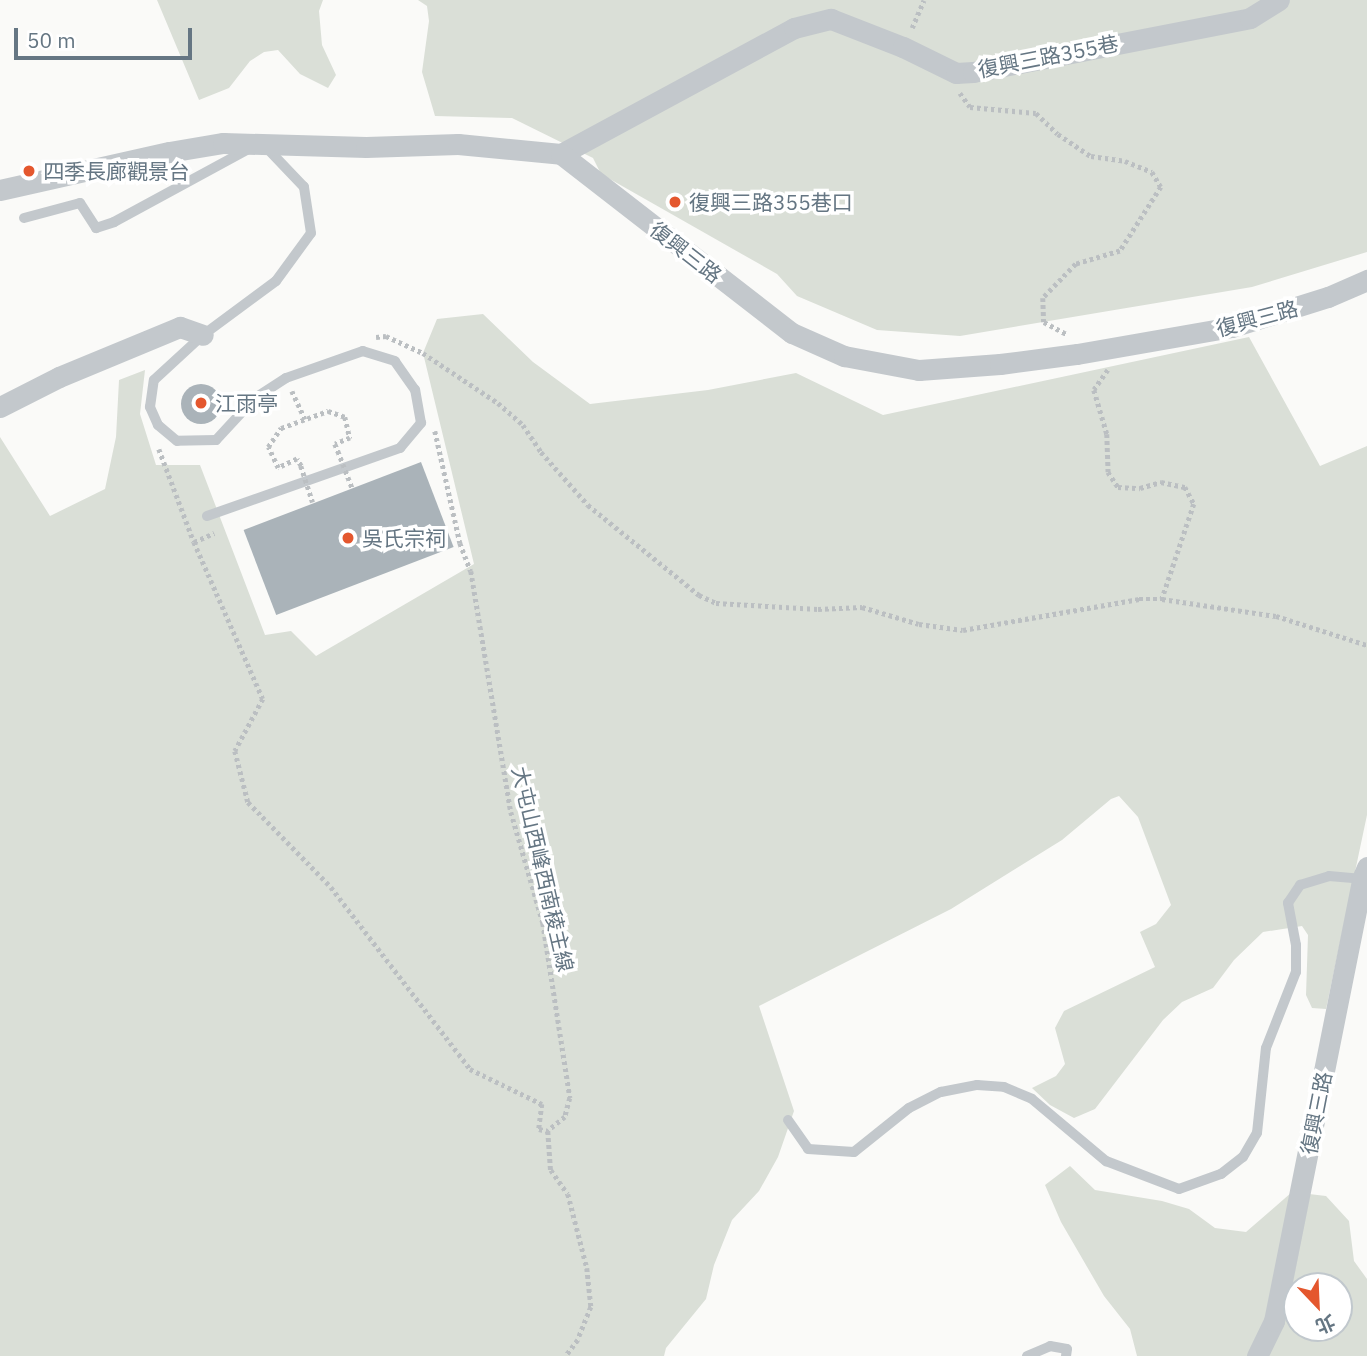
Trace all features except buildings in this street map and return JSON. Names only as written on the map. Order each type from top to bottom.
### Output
[{"type":"street","name":"復興三路355巷","points":[[561,154],[794,28],[831,19],[903,47],[956,73],[973,72],[1250,18],[1279,0]]},
{"type":"street","points":[[0,190],[169,152],[223,143],[366,147],[458,144],[561,154]]},
{"type":"street","name":"復興三路","points":[[561,154],[792,333],[844,356],[919,370],[1000,365],[1232,327],[1328,297],[1367,280]]},
{"type":"street","points":[[0,407],[59,377],[180,327],[202,335]]},
{"type":"street","name":"復興三路","points":[[1257,1356],[1274,1321],[1364,873]]},
{"type":"lane","points":[[24,218],[80,203],[96,228],[114,222],[261,142],[304,187],[311,233],[276,281],[202,335],[154,380],[150,407],[158,425],[177,441],[216,440],[254,399],[286,378],[363,351],[395,361],[415,390],[421,423],[400,448],[207,516]]},
{"type":"lane","points":[[788,1120],[808,1149],[854,1152],[909,1108],[941,1092],[977,1085],[1004,1087],[1032,1099],[1106,1161],[1179,1189],[1222,1174],[1243,1157],[1257,1133],[1266,1048],[1296,972],[1296,945],[1287,904],[1300,885],[1329,876],[1364,873]]},
{"type":"lane","points":[[1027,1356],[1050,1346],[1067,1349],[1066,1356]]},
{"type":"path","points":[[903,47],[924,0]]},
{"type":"path","points":[[956,73],[954,84],[970,107],[1036,113],[1058,134],[1091,156],[1125,161],[1152,172],[1161,187],[1120,251],[1076,264],[1043,299],[1044,322],[1075,338],[1077,354]]},
{"type":"path","points":[[363,351],[372,337],[386,336],[424,353],[479,390],[523,425],[541,452],[588,505],[699,595],[716,603],[818,609],[862,607],[919,624],[963,629],[1139,599],[1162,599],[1276,616],[1367,645]]},
{"type":"path","points":[[1116,347],[1115,360],[1094,390],[1107,434],[1108,472],[1118,487],[1140,488],[1161,482],[1185,486],[1194,504],[1162,599]]},
{"type":"path","points":[[286,378],[304,419]]},
{"type":"path","points":[[313,502],[297,459],[278,468],[268,447],[281,428],[304,419],[328,411],[345,417],[350,438],[335,444],[352,488]]},
{"type":"path","name":"大屯山西峰西南稜主線","points":[[421,423],[433,426],[460,543],[471,571],[511,812],[544,923],[570,1098],[565,1117],[548,1131]]},
{"type":"path","points":[[158,425],[155,437],[194,542],[262,699],[234,751],[248,802],[331,887],[470,1069],[542,1104],[538,1129],[548,1131],[551,1170],[568,1194],[587,1268],[591,1307],[578,1340],[565,1356]]},
{"type":"shaded area","points":[[157,0],[323,0],[319,11],[322,45],[336,75],[328,88],[300,74],[278,50],[264,52],[250,61],[229,88],[199,100]]},
{"type":"shaded area","points":[[418,0],[1367,0],[1367,252],[1252,287],[960,336],[877,330],[797,296],[777,274],[601,174],[593,158],[512,118],[435,116],[422,72],[429,21],[427,6]]},
{"type":"shaded area","points":[[483,314],[533,362],[590,404],[708,390],[796,373],[883,415],[1249,337],[1320,466],[1367,446],[1367,815],[1326,1009],[1312,1008],[1306,995],[1308,935],[1302,926],[1263,932],[1234,960],[1213,988],[1182,1002],[1163,1020],[1095,1109],[1074,1118],[1050,1105],[1032,1088],[1056,1076],[1065,1064],[1055,1028],[1064,1011],[1155,967],[1140,932],[1156,924],[1171,905],[1138,817],[1119,796],[1111,799],[1062,840],[951,909],[759,1006],[794,1111],[778,1157],[759,1191],[732,1220],[714,1265],[706,1299],[666,1348],[664,1356],[0,1356],[0,437],[50,516],[105,489],[116,437],[119,380],[145,370],[140,414],[156,465],[200,465],[265,635],[291,631],[316,656],[474,564],[423,353],[437,319]]},
{"type":"shaded area","points":[[1070,1166],[1095,1190],[1162,1201],[1189,1209],[1215,1228],[1246,1232],[1292,1192],[1326,1196],[1349,1221],[1354,1261],[1367,1279],[1367,1356],[1137,1356],[1130,1329],[1104,1296],[1061,1222],[1045,1185]]},
{"type":"place","name":"四季長廊觀景台","points":[[29,171]]},
{"type":"place","name":"復興三路355巷口","points":[[675,202]]},
{"type":"place","name":"江雨亭","points":[[201,403]]},
{"type":"place","name":"吳氏宗祠","points":[[348,538]]}]
